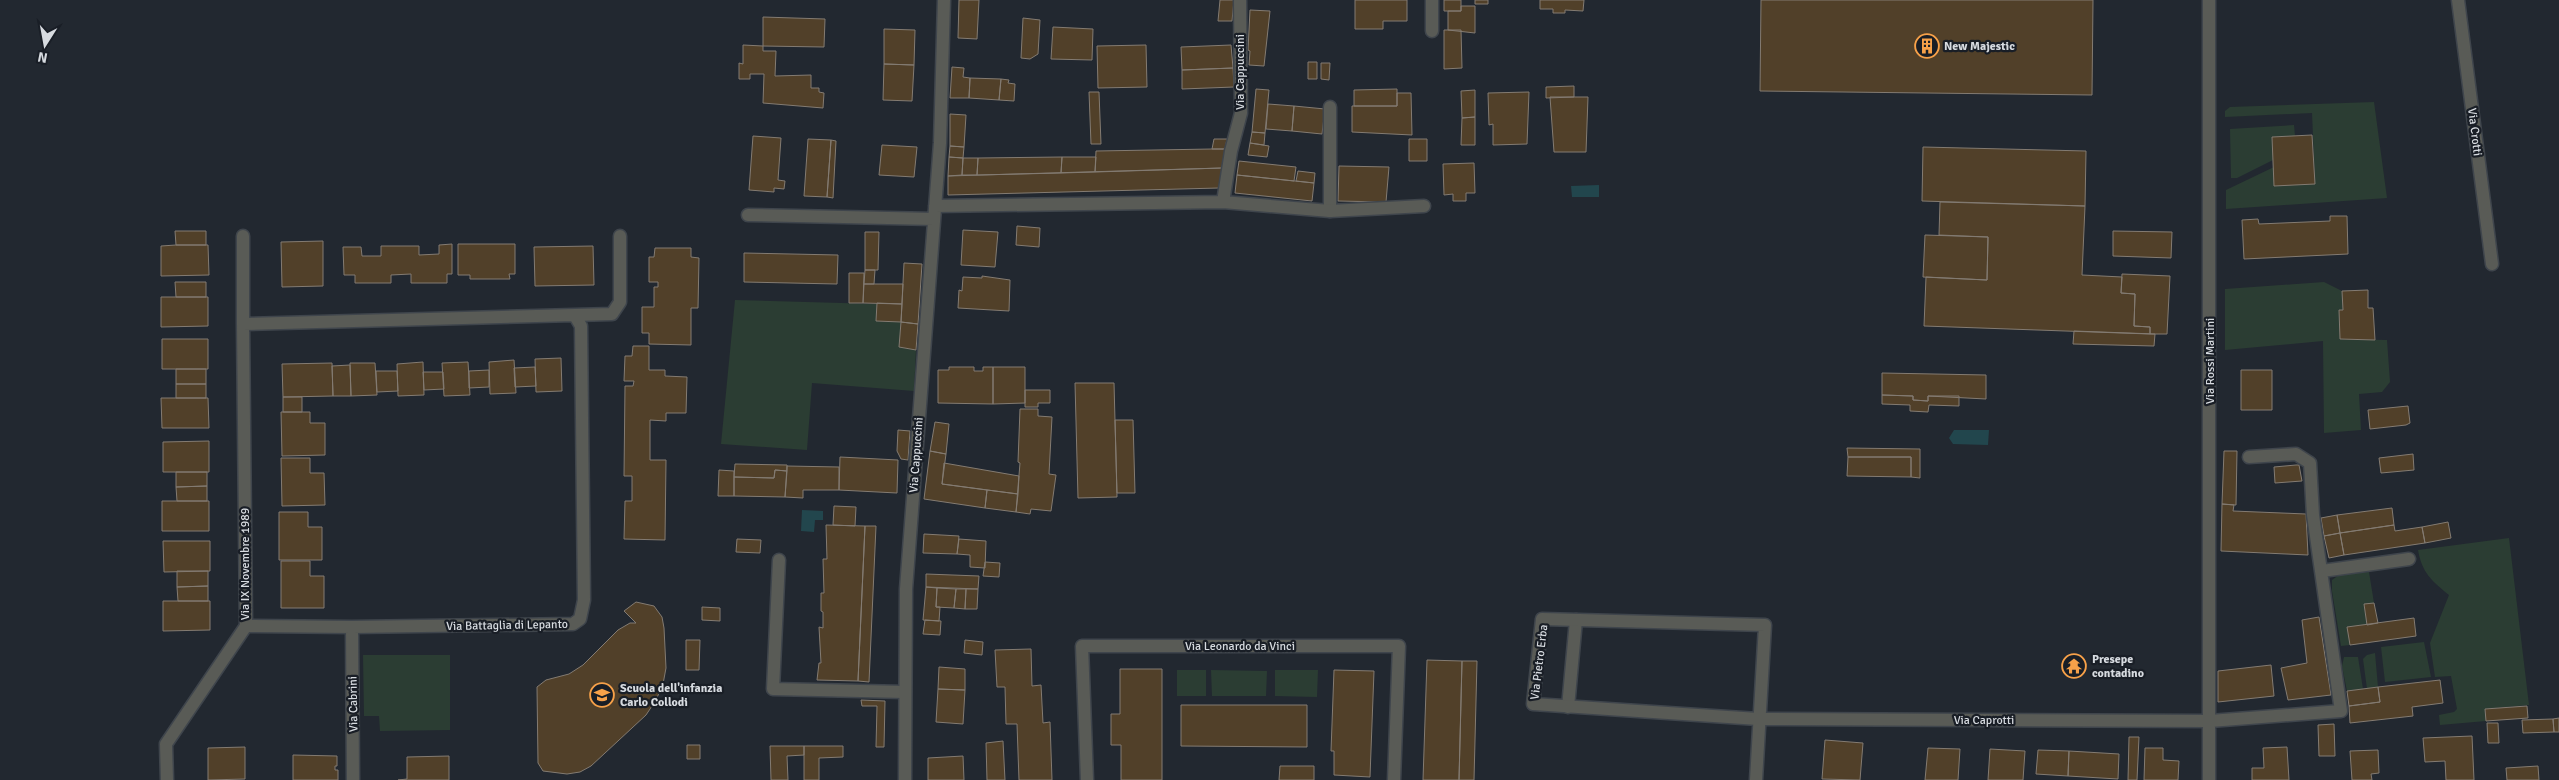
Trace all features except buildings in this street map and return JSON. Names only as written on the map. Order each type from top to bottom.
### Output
[{"type":"street","name":"Via Cappuccini","points":[[905,780],[906,589],[934,212],[944,0]]},
{"type":"street","name":"Via Cappuccini","points":[[1223,202],[1231,152],[1241,113],[1240,0]]},
{"type":"street","points":[[1432,0],[1432,31]]},
{"type":"street","name":"Via Rossi Martini","points":[[2209,0],[2209,780]]},
{"type":"street","name":"Via Crotti","points":[[2458,0],[2492,264]]},
{"type":"street","points":[[1330,107],[1330,211]]},
{"type":"street","points":[[748,215],[934,212],[1223,202],[1330,211],[1424,206]]},
{"type":"street","name":"Via IX Novembre 1989","points":[[167,780],[166,744],[246,626],[243,236]]},
{"type":"street","points":[[243,324],[606,315],[617,310],[620,302],[620,236]]},
{"type":"street","name":"Via Battaglia di Lepanto","points":[[246,626],[352,627],[573,624],[580,619],[584,600],[582,341],[581,326],[575,316]]},
{"type":"street","points":[[2210,721],[2341,711],[2313,514],[2310,463],[2296,454],[2249,457]]},
{"type":"street","points":[[2322,571],[2409,559]]},
{"type":"street","points":[[779,560],[773,689],[905,692]]},
{"type":"street","name":"Via Pietro Erba","points":[[1756,780],[1758,719],[1765,625],[1542,619],[1534,704],[1758,719]]},
{"type":"street","points":[[1568,707],[1576,620]]},
{"type":"street","name":"Via Cabrini","points":[[352,627],[353,780]]},
{"type":"street","name":"Via Leonardo da Vinci","points":[[1088,780],[1082,646],[1399,646],[1394,780]]},
{"type":"street","name":"Via Caprotti","points":[[1758,719],[2210,721]]},
{"type":"green space","points":[[2374,102],[2387,198],[2226,209],[2226,190],[2274,167],[2315,183],[2312,113],[2225,117],[2225,111],[2230,107]]},
{"type":"green space","points":[[2294,125],[2295,136],[2272,137],[2273,160],[2237,178],[2231,178],[2230,129]]},
{"type":"green space","points":[[2324,282],[2342,291],[2343,310],[2339,311],[2340,339],[2387,340],[2390,382],[2382,392],[2359,394],[2361,430],[2324,433],[2323,341],[2225,350],[2225,289]]},
{"type":"green space","points":[[735,300],[877,304],[876,321],[901,322],[899,347],[916,350],[914,391],[812,383],[807,450],[721,444]]},
{"type":"green space","points":[[2509,538],[2529,705],[2485,709],[2486,721],[2440,725],[2439,715],[2454,712],[2457,709],[2451,676],[2435,677],[2430,643],[2449,595],[2425,571],[2418,550]]},
{"type":"green space","points":[[2369,572],[2374,603],[2364,605],[2367,625],[2347,627],[2350,645],[2341,646],[2332,580],[2339,575]]},
{"type":"green space","points":[[2424,642],[2431,677],[2385,682],[2381,647]]},
{"type":"green space","points":[[2375,653],[2378,687],[2367,689],[2363,659],[2367,655]]},
{"type":"green space","points":[[363,655],[450,655],[450,730],[380,731],[379,716],[364,716]]},
{"type":"green space","points":[[2344,657],[2358,657],[2363,689],[2347,691],[2342,666]]},
{"type":"green space","points":[[1177,670],[1206,670],[1206,696],[1177,696]]},
{"type":"green space","points":[[1211,670],[1267,671],[1266,696],[1212,696]]},
{"type":"green space","points":[[1275,670],[1318,670],[1317,697],[1275,696]]},
{"type":"water","points":[[1599,185],[1599,197],[1572,197],[1571,186]]},
{"type":"water","points":[[1954,430],[1989,430],[1988,445],[1953,444],[1949,438]]},
{"type":"water","points":[[802,510],[823,511],[823,520],[815,520],[814,532],[801,531]]},
{"type":"place","name":"New Majestic","points":[[1927,46]]},
{"type":"place","name":"Presepe contadino","points":[[2074,666]]},
{"type":"place","name":"Scuola dell'infanzia Carlo Collodi","points":[[602,695]]}]
